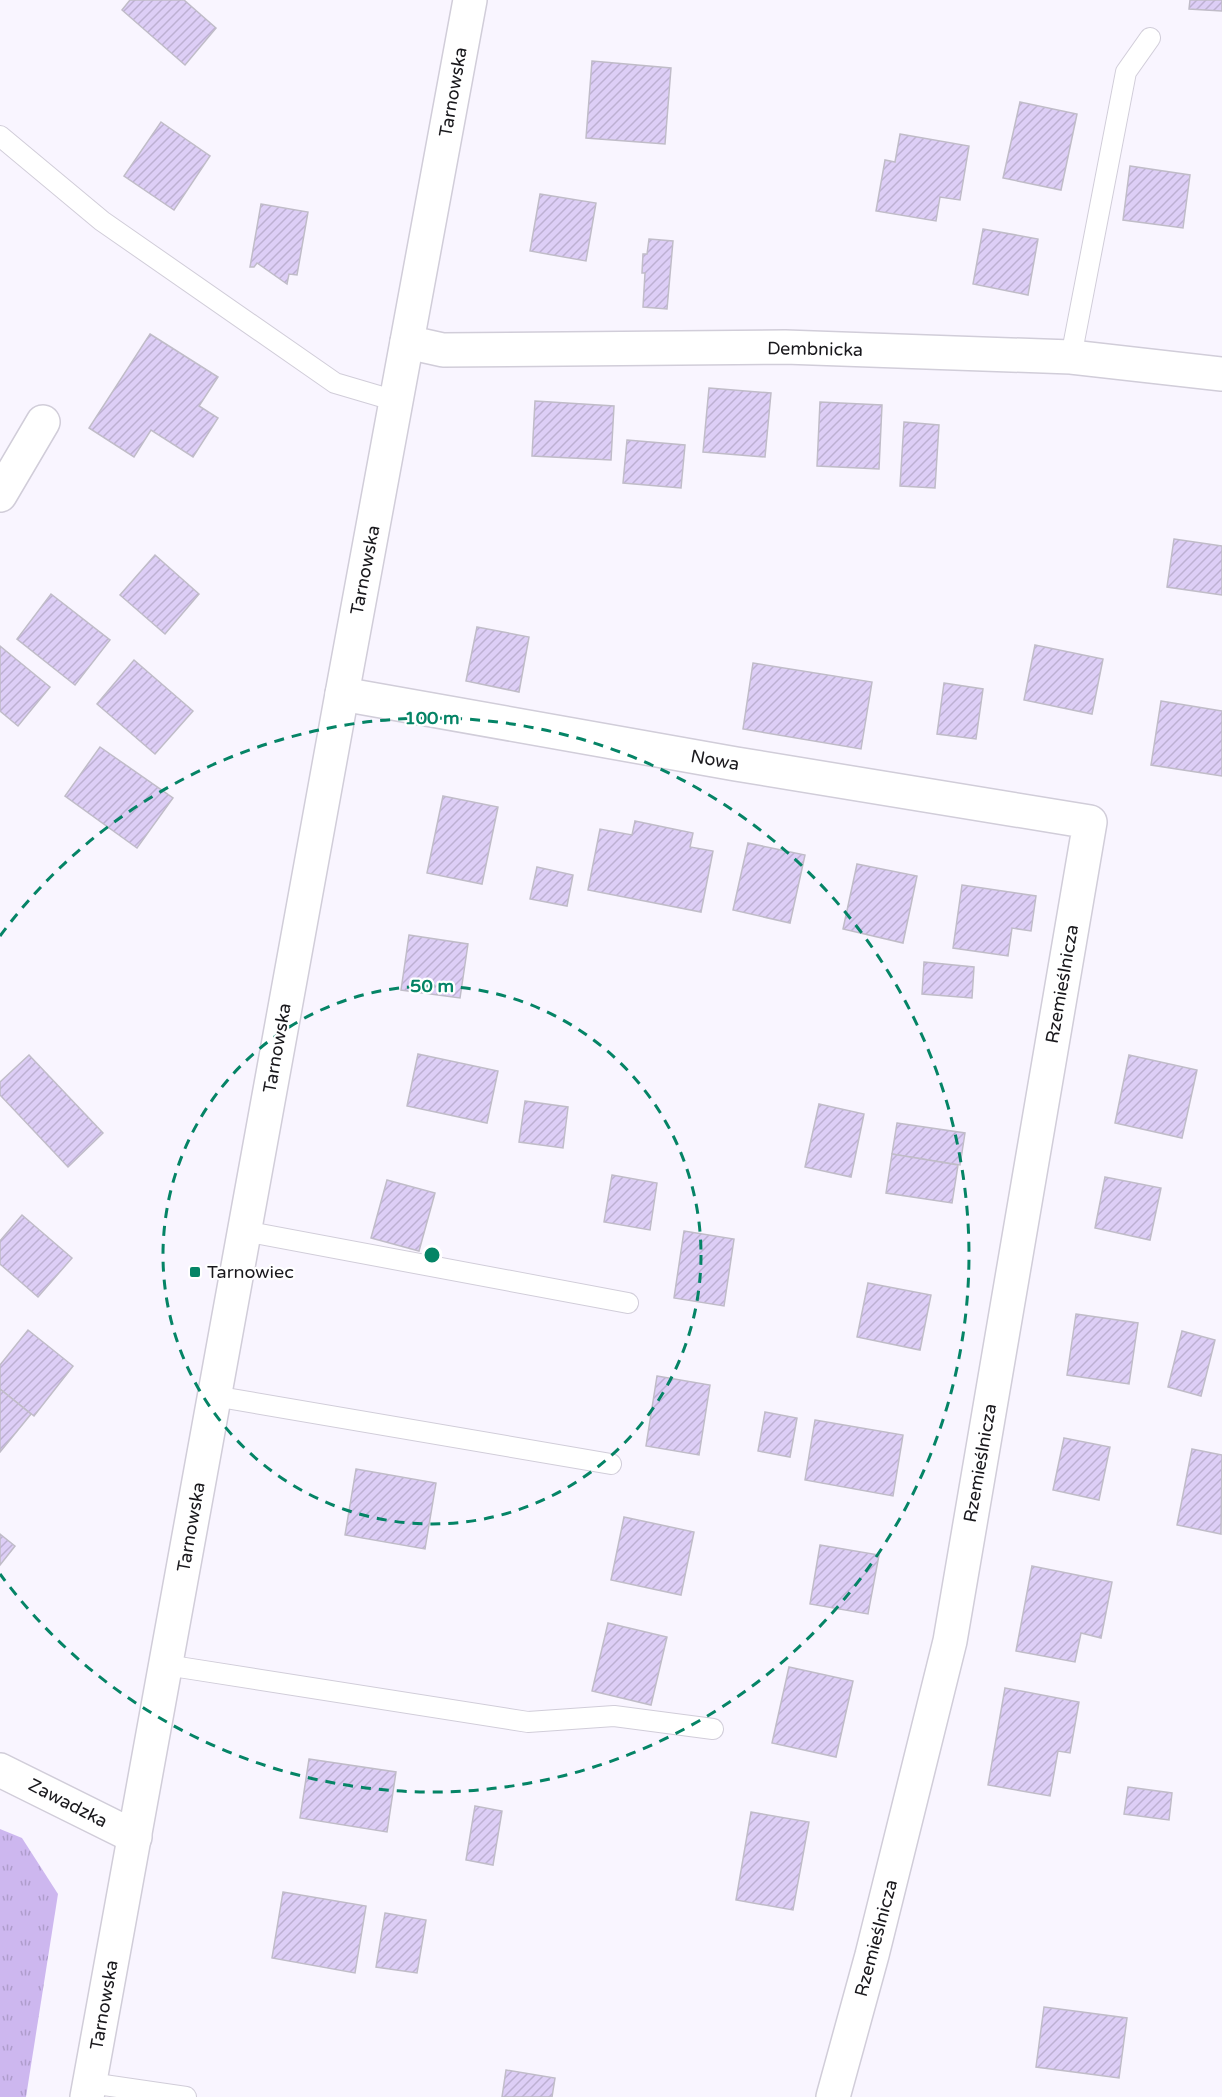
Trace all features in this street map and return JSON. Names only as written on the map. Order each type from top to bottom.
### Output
[{"type":"street","name":"Tarnowska","points":[[89,2090],[470,0]]},
{"type":"street","name":"Dembnicka","points":[[407,342],[443,350],[786,347],[1071,357],[1222,374]]},
{"type":"street","points":[[0,495],[43,422]]},
{"type":"street","name":"Nowa","points":[[342,694],[736,764],[1090,822]]},
{"type":"street","name":"Rzemieślnicza","points":[[833,2097],[872,1955],[950,1641],[1090,822]]},
{"type":"street","name":"Zawadzka","points":[[0,1770],[76,1806],[135,1838]]},
{"type":"lane","points":[[1071,357],[1125,72],[1150,38]]},
{"type":"lane","points":[[0,136],[102,221],[335,383],[396,401]]},
{"type":"lane","points":[[244,1231],[628,1303]]},
{"type":"lane","points":[[214,1396],[610,1464]]},
{"type":"lane","points":[[166,1665],[528,1722],[614,1716],[712,1729]]},
{"type":"lane","points":[[89,2090],[186,2097]]},
{"type":"green space","points":[[0,1829],[22,1838],[58,1894],[26,2097],[0,2097]]},
{"type":"building","points":[[130,0],[184,0],[216,28],[185,65],[122,10]]},
{"type":"building","points":[[1190,0],[1222,0],[1222,11],[1189,9]]},
{"type":"building","points":[[592,61],[671,68],[665,144],[586,138]]},
{"type":"building","points":[[1020,102],[1077,114],[1061,190],[1003,178]]},
{"type":"building","points":[[161,122],[210,156],[174,210],[124,176]]},
{"type":"building","points":[[900,134],[969,146],[960,200],[940,197],[936,221],[876,211],[885,160],[895,162]]},
{"type":"building","points":[[1130,166],[1190,175],[1183,228],[1123,220]]},
{"type":"building","points":[[540,194],[596,203],[586,261],[530,251]]},
{"type":"building","points":[[261,204],[308,212],[297,275],[289,274],[287,284],[257,263],[254,267],[250,267]]},
{"type":"building","points":[[983,229],[1038,239],[1028,295],[973,284]]},
{"type":"building","points":[[649,239],[673,241],[667,309],[643,307],[645,273],[642,273],[643,254],[647,254]]},
{"type":"building","points":[[150,334],[218,377],[199,406],[218,418],[193,457],[151,430],[134,457],[89,428]]},
{"type":"building","points":[[709,388],[771,393],[765,457],[703,452]]},
{"type":"building","points":[[535,401],[614,406],[611,460],[532,456]]},
{"type":"building","points":[[820,402],[882,405],[879,469],[817,466]]},
{"type":"building","points":[[904,422],[939,425],[935,488],[900,486]]},
{"type":"building","points":[[627,440],[685,445],[681,488],[623,483]]},
{"type":"building","points":[[1174,539],[1222,546],[1222,595],[1167,587]]},
{"type":"building","points":[[155,555],[199,594],[165,634],[120,595]]},
{"type":"building","points":[[51,594],[110,640],[75,685],[17,639]]},
{"type":"building","points":[[477,627],[529,637],[519,692],[466,681]]},
{"type":"building","points":[[1035,645],[1103,659],[1092,714],[1024,700]]},
{"type":"building","points":[[0,646],[50,687],[18,726],[0,711]]},
{"type":"building","points":[[134,660],[193,711],[155,754],[97,704]]},
{"type":"building","points":[[753,663],[872,682],[861,749],[743,729]]},
{"type":"building","points":[[944,683],[983,689],[976,739],[937,734]]},
{"type":"building","points":[[1161,701],[1222,711],[1222,776],[1151,765]]},
{"type":"building","points":[[100,747],[173,798],[137,848],[65,796]]},
{"type":"building","points":[[443,796],[498,807],[482,884],[427,873]]},
{"type":"building","points":[[635,821],[693,833],[690,847],[713,851],[701,912],[588,890],[600,829],[632,835]]},
{"type":"building","points":[[748,843],[805,855],[790,923],[733,910]]},
{"type":"building","points":[[857,864],[917,876],[903,943],[843,929]]},
{"type":"building","points":[[537,867],[573,875],[567,906],[530,899]]},
{"type":"building","points":[[962,885],[1036,896],[1031,931],[1012,928],[1008,956],[953,948]]},
{"type":"building","points":[[409,935],[468,944],[460,998],[401,990]]},
{"type":"building","points":[[924,962],[974,967],[972,998],[922,994]]},
{"type":"building","points":[[418,1054],[498,1071],[487,1123],[407,1106]]},
{"type":"building","points":[[29,1055],[103,1133],[68,1167],[0,1095],[0,1082]]},
{"type":"building","points":[[1129,1055],[1197,1070],[1182,1138],[1115,1123]]},
{"type":"building","points":[[525,1101],[568,1107],[563,1148],[519,1142]]},
{"type":"building","points":[[819,1104],[864,1114],[851,1177],[805,1167]]},
{"type":"building","points":[[897,1123],[965,1133],[960,1165],[892,1154]]},
{"type":"building","points":[[892,1154],[958,1165],[952,1203],[886,1193]]},
{"type":"building","points":[[612,1175],[657,1183],[650,1230],[604,1222]]},
{"type":"building","points":[[1105,1177],[1161,1188],[1150,1240],[1095,1228]]},
{"type":"building","points":[[387,1180],[435,1193],[419,1251],[371,1238]]},
{"type":"building","points":[[22,1215],[72,1258],[38,1297],[0,1264],[0,1241]]},
{"type":"building","points":[[684,1231],[734,1239],[724,1306],[674,1298]]},
{"type":"building","points":[[868,1283],[931,1295],[920,1350],[857,1337]]},
{"type":"building","points":[[1076,1314],[1138,1323],[1129,1384],[1067,1375]]},
{"type":"building","points":[[28,1330],[73,1366],[34,1416],[0,1389],[0,1365]]},
{"type":"building","points":[[1182,1331],[1215,1340],[1201,1396],[1168,1387]]},
{"type":"building","points":[[657,1376],[710,1385],[699,1455],[646,1446]]},
{"type":"building","points":[[0,1389],[31,1414],[0,1452]]},
{"type":"building","points":[[765,1412],[797,1418],[790,1457],[758,1451]]},
{"type":"building","points":[[815,1420],[903,1435],[893,1496],[805,1480]]},
{"type":"building","points":[[1064,1438],[1110,1447],[1099,1500],[1053,1490]]},
{"type":"building","points":[[1192,1449],[1222,1455],[1221,1534],[1177,1525]]},
{"type":"building","points":[[356,1469],[436,1483],[425,1549],[345,1535]]},
{"type":"building","points":[[624,1517],[694,1532],[681,1595],[611,1580]]},
{"type":"building","points":[[0,1534],[15,1546],[0,1565]]},
{"type":"building","points":[[820,1545],[879,1555],[868,1614],[810,1604]]},
{"type":"building","points":[[1032,1566],[1112,1582],[1101,1638],[1081,1633],[1075,1662],[1016,1651]]},
{"type":"building","points":[[608,1623],[667,1637],[651,1705],[592,1691]]},
{"type":"building","points":[[789,1667],[853,1681],[836,1757],[772,1743]]},
{"type":"building","points":[[1005,1688],[1079,1702],[1070,1753],[1058,1751],[1050,1796],[988,1785]]},
{"type":"building","points":[[309,1759],[396,1772],[387,1832],[300,1818]]},
{"type":"building","points":[[1128,1787],[1172,1793],[1169,1820],[1124,1814]]},
{"type":"building","points":[[475,1806],[502,1811],[493,1865],[466,1860]]},
{"type":"building","points":[[751,1812],[809,1822],[793,1910],[736,1900]]},
{"type":"building","points":[[283,1892],[366,1906],[355,1973],[272,1958]]},
{"type":"building","points":[[385,1913],[426,1920],[417,1973],[376,1967]]},
{"type":"building","points":[[1044,2007],[1127,2018],[1119,2078],[1036,2067]]},
{"type":"building","points":[[506,2070],[555,2078],[552,2097],[502,2097]]},
{"type":"place","name":"Tarnowiec","points":[[195,1272]]}]
